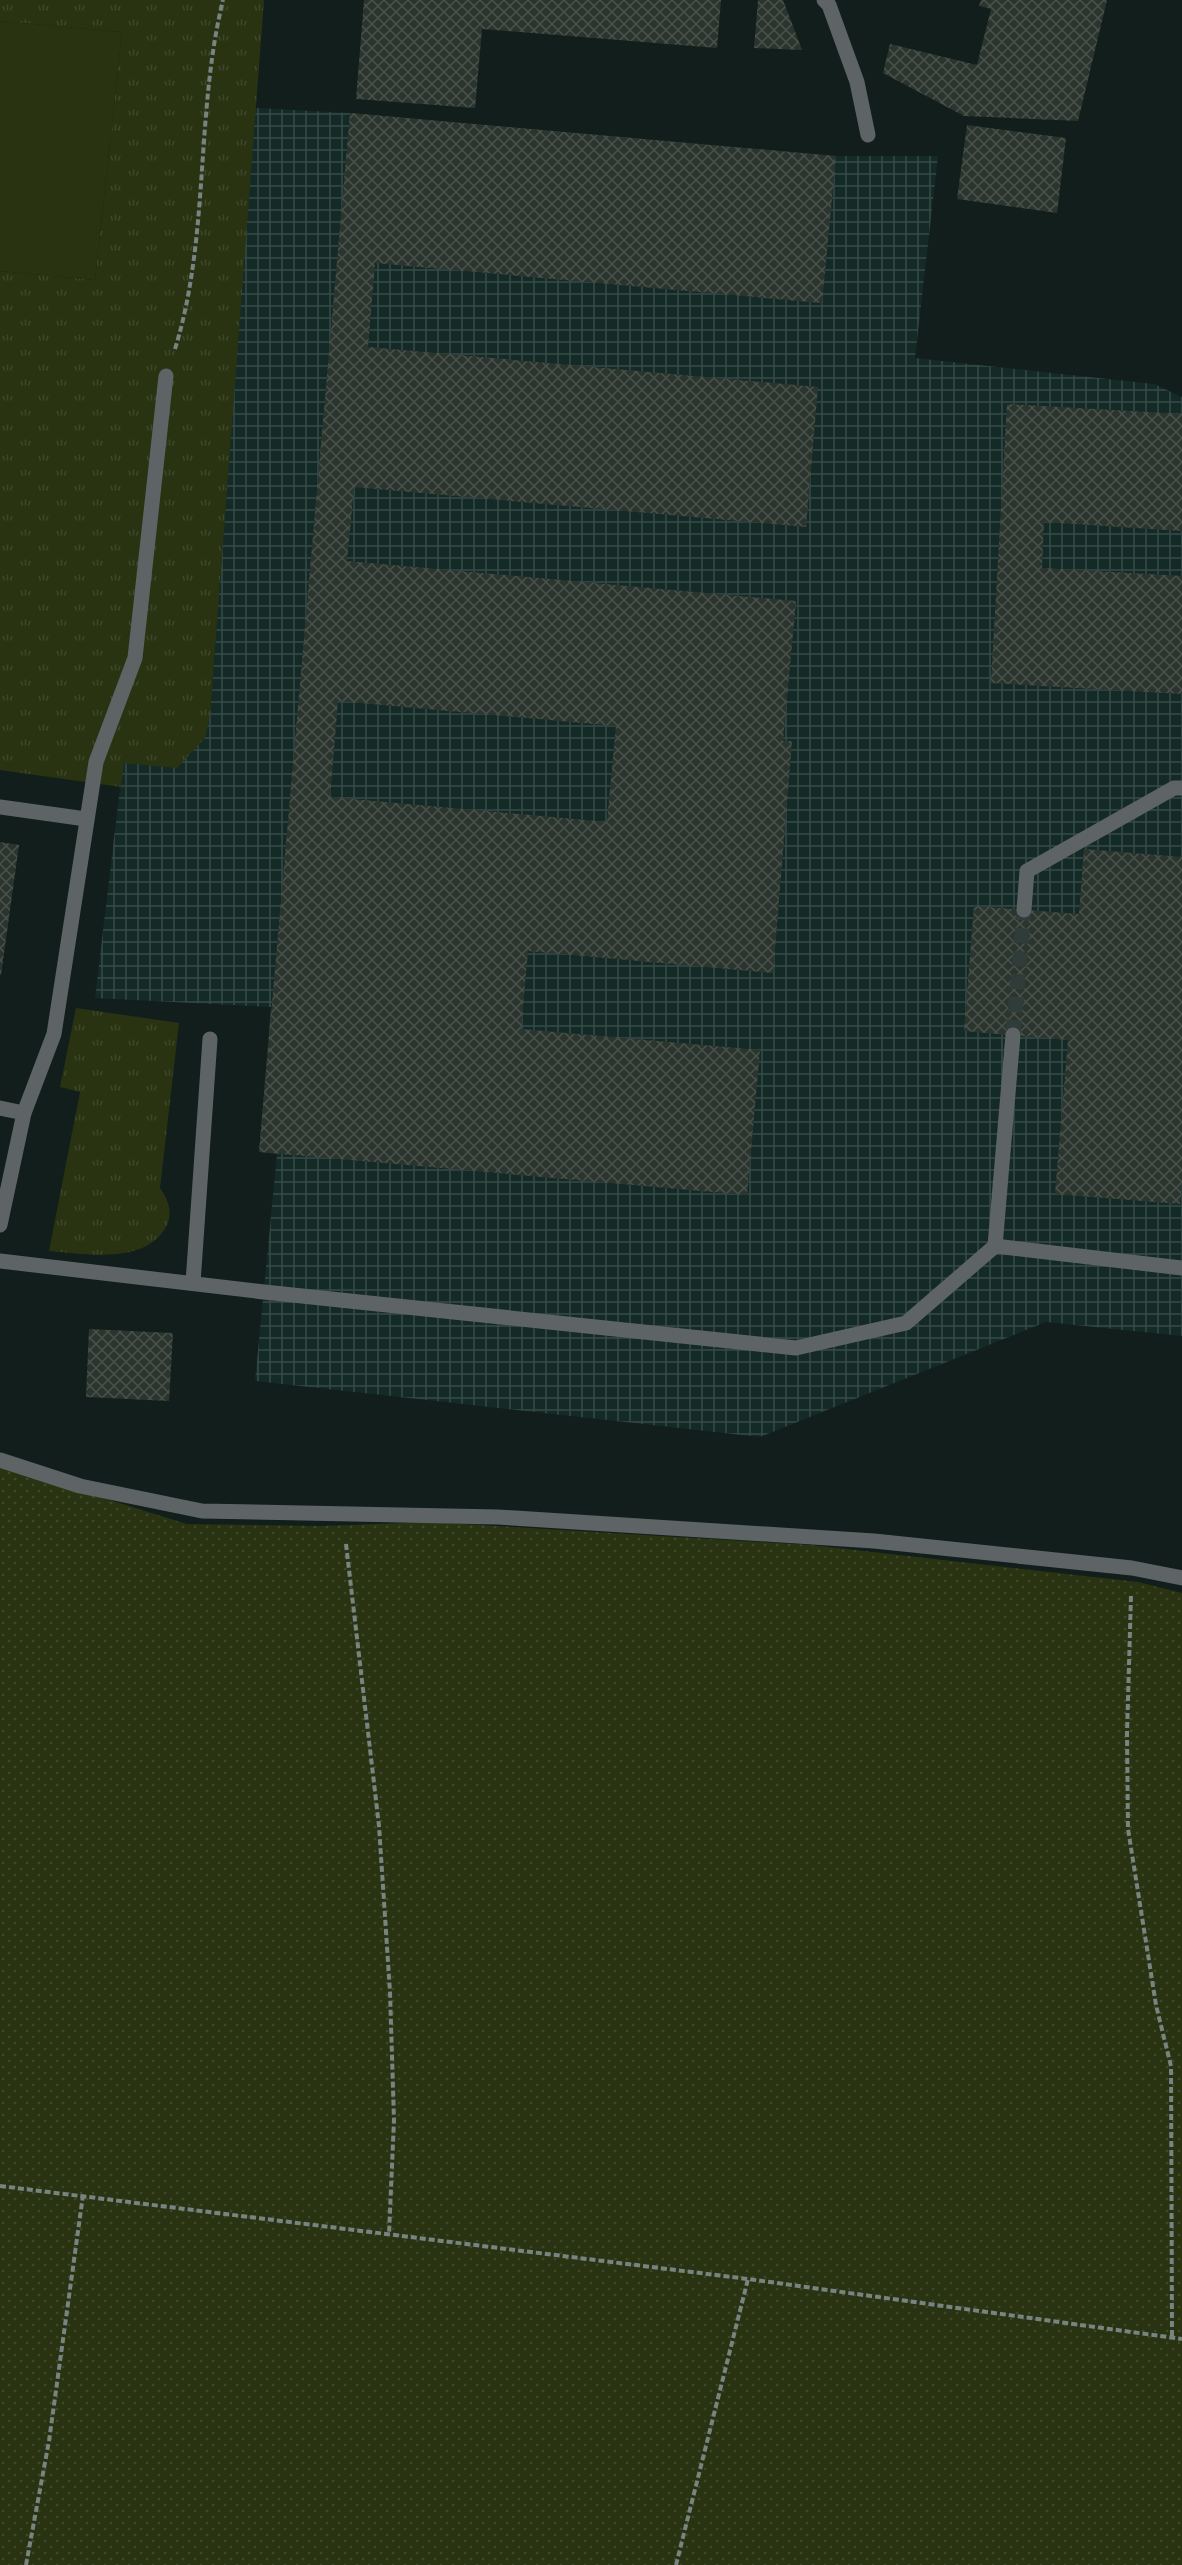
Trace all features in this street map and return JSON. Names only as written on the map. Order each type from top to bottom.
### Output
[{"type":"street","points":[[824,0],[829,4],[857,82],[868,135]]},
{"type":"street","points":[[0,1225],[24,1113],[54,1034],[96,762],[135,658],[166,376]]},
{"type":"street","points":[[1024,910],[1027,870],[1174,788],[1182,789]]},
{"type":"street","points":[[0,807],[86,819]]},
{"type":"street","points":[[0,1260],[796,1348],[906,1323],[995,1246],[1013,1035]]},
{"type":"street","points":[[193,1283],[210,1039]]},
{"type":"street","points":[[0,1108],[24,1113]]},
{"type":"street","points":[[995,1246],[1182,1268]]},
{"type":"street","points":[[0,1460],[80,1486],[202,1510],[498,1517],[874,1540],[1132,1568],[1182,1578]]},
{"type":"path","points":[[166,376],[181,328],[194,255],[214,37],[223,0]]},
{"type":"path","points":[[343,1514],[378,1826],[390,1992],[394,2120],[389,2234]]},
{"type":"path","points":[[1132,1568],[1127,1734],[1128,1829],[1156,2005],[1171,2066],[1172,2338]]},
{"type":"path","points":[[0,2186],[748,2279],[1182,2339]]},
{"type":"path","points":[[26,2565],[49,2441],[82,2195]]},
{"type":"path","points":[[676,2565],[748,2279]]},
{"type":"shaded area","points":[[255,108],[350,113],[836,156],[938,156],[915,358],[1154,384],[1182,397],[1182,1336],[1046,1322],[760,1437],[255,1381],[277,1154],[259,1152],[271,1007],[95,998],[123,763],[210,715]]},
{"type":"green space","points":[[0,0],[264,0],[210,715],[205,738],[177,768],[124,763],[121,787],[0,770],[0,271],[95,280],[122,32],[0,21]]},
{"type":"green space","points":[[0,21],[122,32],[95,280],[0,271]]},
{"type":"green space","points":[[76,1008],[179,1023],[160,1188],[168,1202],[169,1217],[166,1227],[156,1239],[144,1247],[129,1252],[96,1255],[49,1251],[80,1092],[60,1087]]},
{"type":"green space","points":[[0,1466],[187,1524],[321,1526],[431,1522],[811,1545],[1138,1582],[1182,1593],[1182,2565],[0,2565]]},
{"type":"building","points":[[364,0],[721,0],[717,48],[482,29],[475,108],[356,99]]},
{"type":"building","points":[[758,0],[783,0],[802,50],[754,48]]},
{"type":"building","points":[[981,0],[1107,0],[1078,121],[964,116],[883,73],[890,44],[977,65],[991,9],[979,6]]},
{"type":"building","points":[[350,113],[836,156],[822,303],[375,263],[368,347],[818,387],[806,527],[354,487],[347,561],[796,601],[783,741],[792,741],[773,973],[528,951],[521,1029],[760,1050],[747,1195],[259,1152]],"holes":[[[338,701],[616,726],[607,822],[330,797]]]},
{"type":"building","points":[[967,125],[1066,138],[1057,213],[957,199]]},
{"type":"building","points":[[1007,404],[1182,414],[1182,531],[1044,522],[1042,568],[1182,576],[1182,694],[991,683]]},
{"type":"building","points":[[0,842],[19,845],[1,975],[0,975]]},
{"type":"building","points":[[1084,849],[1182,857],[1182,1180],[1180,1204],[1055,1194],[1068,1040],[964,1031],[974,906],[1079,914]]},
{"type":"building","points":[[89,1329],[173,1333],[169,1401],[86,1397]]},
{"type":"tunnel","points":[[1013,1035],[1024,910]]}]
